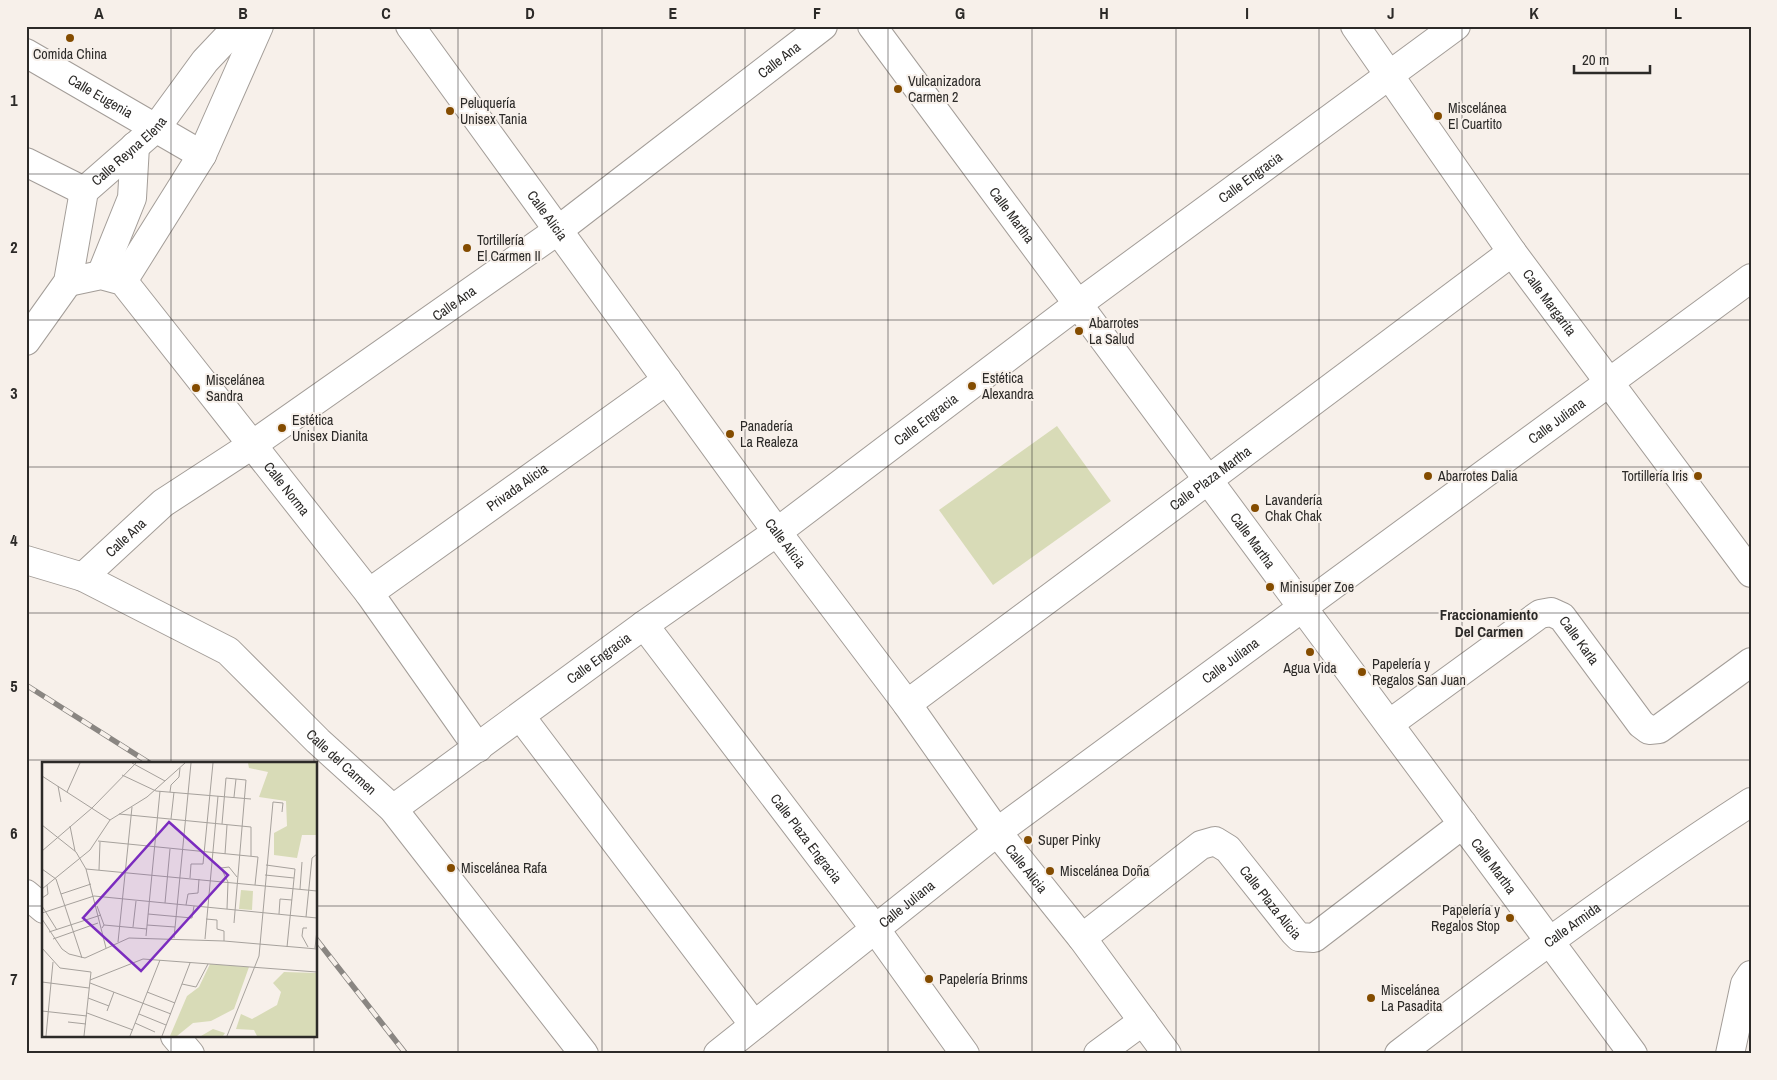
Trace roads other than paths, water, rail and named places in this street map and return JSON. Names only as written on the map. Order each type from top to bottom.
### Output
[{"type":"street","name":"Calle Reyna Elena","points":[[26,341],[68,282],[84,191],[156,128],[205,61],[238,26]]},
{"type":"street","points":[[68,282],[112,278],[202,155],[259,26]]},
{"type":"street","name":"Calle Alicia","points":[[410,26],[777,532],[907,704],[997,832],[1082,938],[1167,1054]]},
{"type":"street","name":"Calle Ana","points":[[83,577],[163,503],[252,445],[557,231],[823,26]]},
{"type":"street","name":"Calle Martha","points":[[872,26],[1633,1054]]},
{"type":"street","name":"Calle Margarita","points":[[1355,26],[1512,252],[1751,573]]},
{"type":"street","name":"Calle Engracia","points":[[393,809],[522,717],[644,625],[777,532],[1078,304],[1456,26]]},
{"type":"street","name":"Calle Eugenia","points":[[26,53],[202,155]]},
{"type":"street","points":[[112,278],[132,198],[135,146]]},
{"type":"street","points":[[26,162],[84,191]]},
{"type":"street","name":"Calle Plaza Martha","points":[[907,704],[1512,252]]},
{"type":"street","name":"Calle Norma","points":[[112,278],[252,445],[369,593],[478,748]]},
{"type":"street","name":"Calle Juliana","points":[[718,1054],[997,832],[1751,278]]},
{"type":"street","name":"Privada Alicia","points":[[369,593],[667,380]]},
{"type":"street","name":"Calle del Carmen","points":[[26,560],[83,577],[228,651],[318,741],[393,809],[584,1054]]},
{"type":"street","name":"Calle Karla","points":[[1389,724],[1540,614],[1545,613],[1551,612],[1562,617],[1641,724],[1649,730],[1659,729],[1751,662]]},
{"type":"street","name":"Calle Plaza Engracia","points":[[644,625],[876,930],[965,1054]]},
{"type":"street","points":[[522,717],[754,1025]]},
{"type":"street","name":"Calle Armida","points":[[1399,1054],[1548,940],[1687,843],[1751,802]]},
{"type":"street","name":"Calle Plaza Alicia","points":[[1082,938],[1201,845],[1215,841],[1228,848],[1294,932],[1299,936],[1314,938],[1463,824]]},
{"type":"street","points":[[26,894],[42,907]]},
{"type":"street","points":[[1730,1054],[1745,984],[1751,975]]},
{"type":"street","points":[[1098,1054],[1143,1021]]},
{"type":"street","points":[[177,1038],[190,1054]]},
{"type":"railway","points":[[26,685],[148,762]]},
{"type":"railway","points":[[318,942],[406,1054]]},
{"type":"place","name":"Comida China","points":[[70,38]]},
{"type":"place","name":"Vulcanizadora Carmen 2","points":[[898,89]]},
{"type":"place","name":"Peluquería Unisex Tania","points":[[450,111]]},
{"type":"place","name":"Miscelánea El Cuartito","points":[[1438,116]]},
{"type":"place","name":"Tortillería El Carmen II","points":[[467,248]]},
{"type":"place","name":"Abarrotes La Salud","points":[[1079,331]]},
{"type":"place","name":"Estética Alexandra","points":[[972,386]]},
{"type":"place","name":"Miscelánea Sandra","points":[[196,388]]},
{"type":"place","name":"Estética Unisex Dianita","points":[[282,428]]},
{"type":"place","name":"Panadería La Realeza","points":[[730,434]]},
{"type":"place","name":"Abarrotes Dalia","points":[[1428,476]]},
{"type":"place","name":"Tortillería Iris","points":[[1698,476]]},
{"type":"place","name":"Lavandería Chak Chak","points":[[1255,508]]},
{"type":"place","name":"Minisuper Zoe","points":[[1270,587]]},
{"type":"place","name":"Agua Vida","points":[[1310,652]]},
{"type":"place","name":"Papelería y Regalos San Juan","points":[[1362,672]]},
{"type":"place","name":"Super Pinky","points":[[1028,840]]},
{"type":"place","name":"Miscelánea Rafa","points":[[451,868]]},
{"type":"place","name":"Miscelánea Doña","points":[[1050,871]]},
{"type":"place","name":"Papelería y Regalos Stop","points":[[1510,918]]},
{"type":"place","name":"Papelería Brinms","points":[[929,979]]},
{"type":"place","name":"Miscelánea La Pasadita","points":[[1371,998]]},
{"type":"district","name":"Fraccionamiento Del Carmen","points":[[1489,622]]}]
